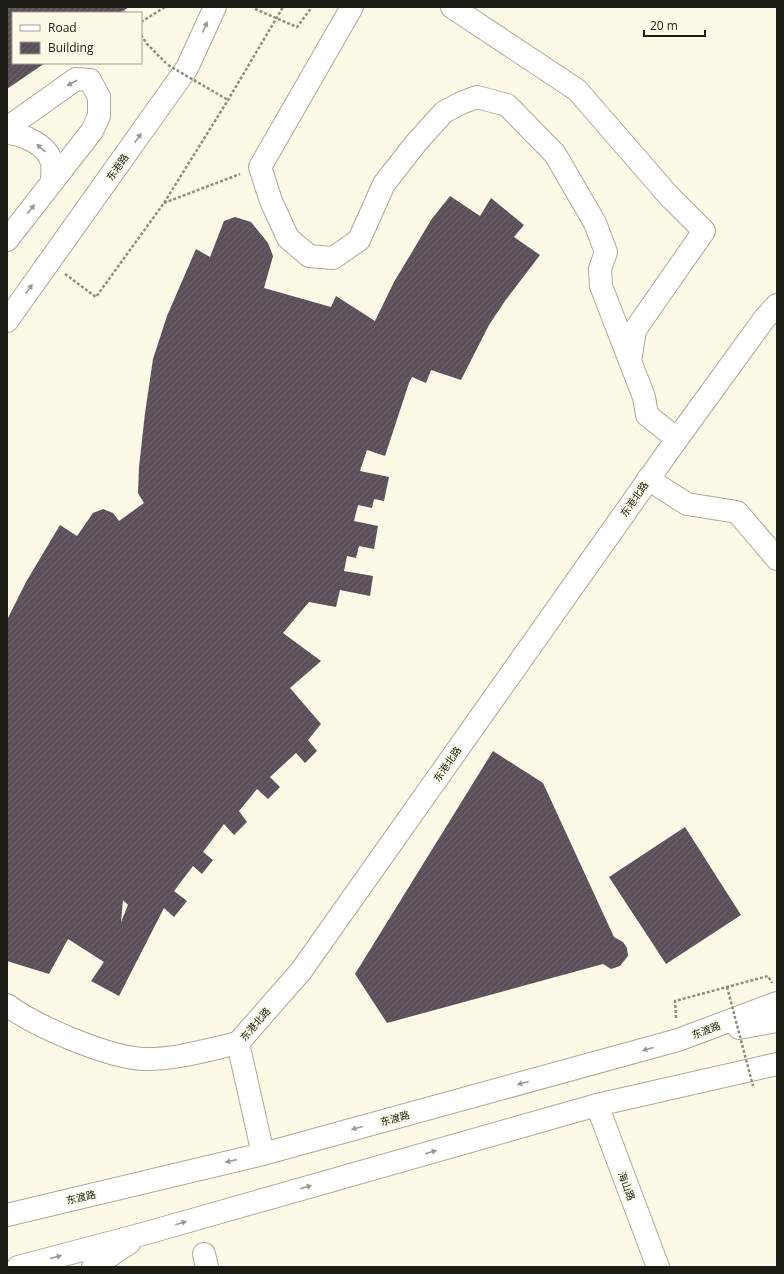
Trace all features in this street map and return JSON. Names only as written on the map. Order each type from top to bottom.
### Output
[{"type":"street","name":"东港路","points":[[7,321],[187,68],[215,7]]},
{"type":"street","points":[[352,7],[260,167],[271,201],[288,238],[309,256],[333,258],[360,240],[384,184],[416,143],[444,112],[477,97],[508,105],[555,154],[595,223],[606,252],[600,269],[601,286],[644,397],[647,415],[676,439]]},
{"type":"street","points":[[452,7],[577,90],[669,196],[704,231],[635,330],[630,361]]},
{"type":"street","points":[[7,128],[76,79],[90,80],[100,97],[99,116],[92,131],[7,240]]},
{"type":"street","points":[[7,133],[33,142],[44,149],[52,162],[52,182]]},
{"type":"street","name":"东港北路","points":[[7,1005],[17,1013],[64,1036],[113,1054],[142,1059],[174,1057],[238,1043],[301,971],[676,439],[765,318],[777,305]]},
{"type":"street","points":[[648,479],[687,504],[736,512],[777,559]]},
{"type":"street","name":"东渡路","points":[[7,1215],[262,1154],[678,1040],[777,1003]]},
{"type":"street","points":[[678,1040],[777,1021]]},
{"type":"street","name":"东港北路","points":[[238,1043],[262,1154]]},
{"type":"street","points":[[18,1267],[143,1234],[597,1104],[777,1064]]},
{"type":"street","name":"海山路","points":[[597,1104],[658,1267]]},
{"type":"street","points":[[93,1267],[143,1234]]},
{"type":"path","points":[[142,21],[165,7]]},
{"type":"path","points":[[48,262],[96,297],[164,203],[228,100],[283,7]]},
{"type":"path","points":[[255,9],[297,27],[312,7]]},
{"type":"path","points":[[142,36],[147,44],[168,65],[228,100]]},
{"type":"path","points":[[168,65],[172,60]]},
{"type":"path","points":[[164,203],[260,167]]},
{"type":"path","points":[[675,1000],[768,976]]},
{"type":"path","points":[[727,987],[753,1086]]},
{"type":"building","points":[[7,7],[129,7],[122,12],[12,12],[12,64],[44,64],[7,89]]},
{"type":"building","points":[[450,196],[480,216],[491,198],[524,225],[514,237],[540,255],[505,301],[489,325],[461,380],[431,370],[426,383],[412,377],[385,456],[367,450],[360,471],[389,477],[384,501],[374,499],[372,508],[358,505],[354,521],[378,526],[374,549],[359,546],[356,558],[347,556],[344,571],[373,576],[370,596],[340,590],[336,607],[309,602],[283,633],[321,661],[290,688],[321,724],[308,740],[317,751],[305,763],[296,753],[270,777],[280,787],[268,799],[257,789],[239,811],[247,822],[234,835],[224,824],[203,852],[213,860],[202,874],[193,866],[174,891],[187,901],[174,917],[164,908],[119,996],[91,981],[104,962],[68,939],[49,974],[7,961],[7,620],[26,582],[60,525],[77,536],[93,513],[103,509],[113,513],[119,521],[144,503],[138,493],[139,467],[153,359],[167,316],[196,249],[210,257],[224,221],[235,217],[251,222],[268,243],[273,256],[264,288],[331,307],[336,296],[375,321],[394,282],[431,220]],"holes":[[[123,900],[128,905],[121,922]]]},
{"type":"building","points":[[493,751],[543,783],[614,937],[623,942],[627,948],[628,956],[620,966],[611,969],[603,964],[387,1023],[355,974]]},
{"type":"building","points":[[685,827],[741,915],[666,964],[609,877]]}]
